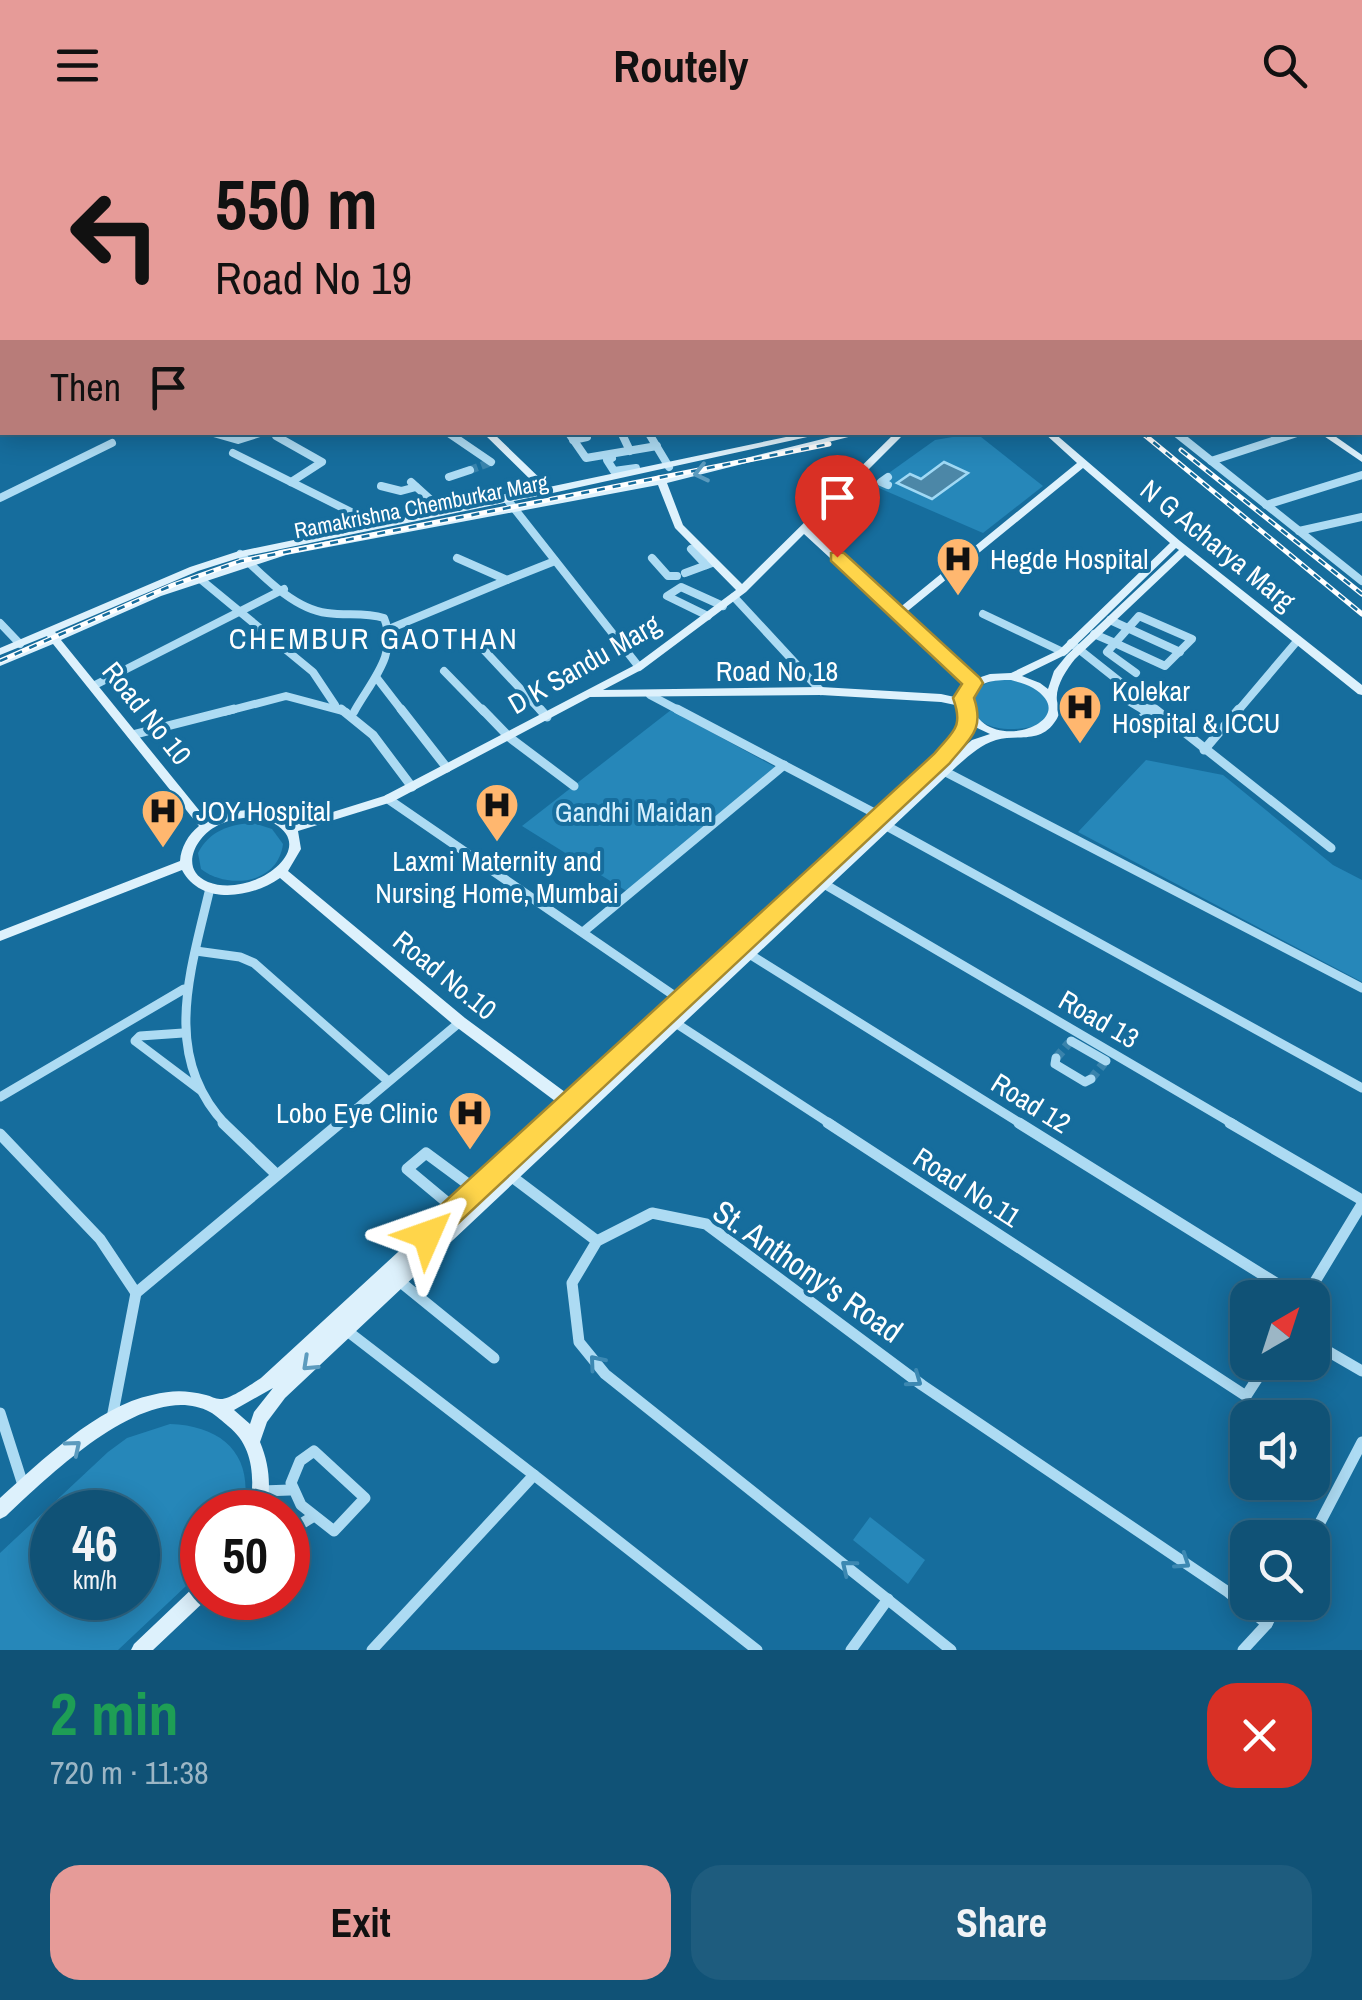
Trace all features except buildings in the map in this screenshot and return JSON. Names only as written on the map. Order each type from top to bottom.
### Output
[{"type":"main road","points":[[489,435],[548,491]]},
{"type":"main road","name":"Ramakrishna Chemburkar Marg","points":[[0,663],[194,568],[813,435]]},
{"type":"main road","name":"Ramakrishna Chemburkar Marg","points":[[0,652],[52,636],[245,558],[375,524],[443,510],[662,482],[852,435]]},
{"type":"main road","name":"D K Sandu Marg","points":[[291,829],[388,799],[638,667],[738,593],[899,435]]},
{"type":"main road","name":"N G Acharya Marg","points":[[1051,435],[1181,547],[1362,692]]},
{"type":"main road","points":[[1326,435],[1362,460]]},
{"type":"main road","points":[[894,610],[911,606],[912,600],[1083,463]]},
{"type":"main road","points":[[656,470],[678,526],[738,593]]},
{"type":"main road","points":[[806,530],[973,683]]},
{"type":"main road","points":[[1181,547],[1071,648],[1052,696],[1056,714],[1051,724],[1022,736],[1000,734],[970,718],[963,703],[973,683],[1012,676],[1071,648],[1094,634],[1181,547]]},
{"type":"main road","name":"Road No 10","points":[[52,636],[206,826]]},
{"type":"main road","points":[[1012,676],[1042,687],[1052,696]]},
{"type":"main road","name":"Road No 18","points":[[591,694],[820,691],[941,698],[963,703]]},
{"type":"main road","points":[[939,769],[970,718]]},
{"type":"main road","points":[[252,1441],[260,1418],[278,1392],[398,1280],[505,1172],[939,769],[976,743],[1000,734]]},
{"type":"main road","points":[[253,813],[268,816],[291,829],[296,851],[282,873],[248,890],[210,888],[198,882],[185,864],[190,844],[206,826],[220,819],[253,813]]},
{"type":"main road","points":[[0,936],[185,864]]},
{"type":"main road","name":"Road No.10","points":[[282,873],[460,1022],[574,1108]]},
{"type":"main road","points":[[217,1408],[266,1383],[476,1190],[505,1172]]},
{"type":"main road","points":[[0,1510],[112,1418],[138,1405],[166,1400],[193,1400],[217,1408],[237,1422],[252,1441],[261,1464],[261,1490]]},
{"type":"main road","points":[[140,1650],[180,1612]]},
{"type":"street","points":[[220,435],[238,440],[267,435]]},
{"type":"street","points":[[275,435],[322,462],[291,482]]},
{"type":"street","points":[[451,435],[490,462],[510,455]]},
{"type":"street","points":[[622,435],[628,453],[638,471],[614,471],[607,460],[628,453],[657,446]]},
{"type":"street","points":[[650,435],[670,467]]},
{"type":"street","points":[[1179,435],[1362,581]]},
{"type":"street","points":[[1211,462],[1291,435]]},
{"type":"street","points":[[570,436],[586,458],[628,453]]},
{"type":"street","points":[[0,498],[112,443]]},
{"type":"street","points":[[1349,450],[1362,447]]},
{"type":"street","points":[[233,453],[375,524]]},
{"type":"street","points":[[450,477],[470,470]]},
{"type":"street","points":[[1266,505],[1362,475]]},
{"type":"street","points":[[381,486],[401,491],[414,484],[443,510]]},
{"type":"street","points":[[510,503],[638,667]]},
{"type":"street","points":[[1299,531],[1362,517]]},
{"type":"street","points":[[652,558],[668,576],[681,575],[705,560],[691,549]]},
{"type":"street","points":[[245,558],[284,590],[322,613],[368,612],[384,618],[389,629],[385,660],[354,712]]},
{"type":"street","points":[[457,558],[507,580]]},
{"type":"street","points":[[389,629],[555,560]]},
{"type":"street","points":[[199,578],[313,672],[334,705]]},
{"type":"street","points":[[708,616],[667,596],[682,587],[723,606]]},
{"type":"street","points":[[93,686],[284,590]]},
{"type":"street","points":[[738,593],[820,691]]},
{"type":"street","points":[[983,614],[1071,648],[1128,697],[1331,848]]},
{"type":"street","points":[[1094,634],[1112,642],[1165,666],[1192,639],[1139,616],[1112,642],[1108,652],[1110,658],[1136,674]]},
{"type":"street","points":[[1110,620],[1180,652]]},
{"type":"street","points":[[0,623],[20,644]]},
{"type":"street","points":[[1204,750],[1298,640]]},
{"type":"street","points":[[484,650],[547,717]]},
{"type":"street","points":[[444,671],[508,736],[574,786]]},
{"type":"street","points":[[376,676],[447,768]]},
{"type":"street","points":[[650,695],[784,765],[1362,1088]]},
{"type":"street","points":[[132,735],[286,696],[354,712],[412,786]]},
{"type":"street","points":[[1131,727],[1151,711]]},
{"type":"street","points":[[583,932],[784,765]]},
{"type":"street","points":[[939,769],[1362,988]]},
{"type":"street","points":[[388,799],[686,1004]]},
{"type":"street","name":"Road 13","points":[[819,881],[1073,1039],[1362,1202]]},
{"type":"street","points":[[210,888],[184,989],[183,1046],[205,1100],[275,1173]]},
{"type":"street","name":"Road 12","points":[[743,950],[1273,1280]]},
{"type":"street","points":[[196,951],[254,963],[388,1081]]},
{"type":"street","points":[[0,1097],[184,989]]},
{"type":"street","name":"Road No.11","points":[[670,1019],[1246,1396],[1256,1380]]},
{"type":"street","points":[[112,1418],[136,1293],[460,1022]]},
{"type":"street","points":[[183,1033],[140,1036],[135,1042],[201,1091]]},
{"type":"street","points":[[1056,1058],[1057,1066],[1085,1082],[1091,1079]]},
{"type":"street","points":[[0,1134],[100,1239],[136,1293]]},
{"type":"street","points":[[455,1209],[407,1169],[426,1153],[476,1190]]},
{"type":"street","points":[[505,1172],[596,1241],[572,1283],[579,1342],[605,1374],[951,1650]]},
{"type":"street","points":[[1313,1280],[1362,1202]]},
{"type":"street","name":"St. Anthony's Road","points":[[596,1241],[652,1213],[706,1224],[922,1386],[1228,1592],[1267,1624]]},
{"type":"street","points":[[398,1280],[494,1358]]},
{"type":"street","points":[[346,1330],[756,1650]]},
{"type":"street","points":[[1330,1352],[1362,1370]]},
{"type":"street","points":[[0,1413],[24,1488]]},
{"type":"street","points":[[1321,1520],[1362,1442]]},
{"type":"street","points":[[290,1490],[294,1471],[314,1451],[363,1493],[362,1506],[334,1531],[310,1513]]},
{"type":"street","points":[[372,1650],[534,1475]]},
{"type":"street","points":[[310,1518],[314,1516]]},
{"type":"street","points":[[851,1650],[888,1599]]},
{"type":"street","points":[[1244,1650],[1269,1620]]},
{"type":"green space","points":[[979,435],[1043,486],[983,533],[872,485],[935,440]]},
{"type":"green space","points":[[1007,679],[1028,685],[1044,696],[1051,709],[1043,724],[997,728],[978,718],[971,697],[987,683]]},
{"type":"green space","name":"Gandhi Maidan","points":[[671,710],[775,767],[628,892],[522,826]]},
{"type":"green space","points":[[1146,760],[1223,775],[1333,865],[1362,880],[1362,982],[1078,832]]},
{"type":"green space","points":[[253,823],[272,829],[283,844],[272,868],[262,875],[237,881],[212,876],[201,869],[198,853],[208,839],[228,827]]},
{"type":"green space","points":[[170,1424],[189,1426],[220,1438],[240,1461],[246,1490],[180,1490],[180,1592],[160,1610],[160,1490],[67,1490],[127,1438]]},
{"type":"green space","points":[[870,1517],[925,1560],[908,1584],[853,1540]]},
{"type":"green space","points":[[30,1525],[30,1620],[150,1620],[118,1650],[0,1650],[0,1553]]},
{"type":"shaded area","points":[[944,462],[968,473],[932,499],[897,483],[910,474],[921,479]]},
{"type":"tunnel","points":[[470,470],[489,463]]},
{"type":"tunnel","points":[[1056,1058],[1069,1043]]},
{"type":"tunnel","points":[[1091,1079],[1104,1063]]},
{"type":"railway","points":[[1145,435],[1362,614]]},
{"type":"railway","points":[[0,661],[173,585],[241,561],[829,444]]},
{"type":"railway","points":[[1181,450],[1362,594]]},
{"type":"place","name":"Hegde Hospital","points":[[958,597]]},
{"type":"place","name":"Kolekar Hospital & ICCU","points":[[1080,745]]},
{"type":"place","name":"Laxmi Maternity and Nursing Home, Mumbai","points":[[497,843]]},
{"type":"place","name":"JOY Hospital","points":[[163,849]]},
{"type":"place","name":"Lobo Eye Clinic","points":[[470,1151]]},
{"type":"district","name":"CHEMBUR GAOTHAN","points":[[374,638]]},
{"type":"route","points":[[427,1235],[942,759],[968,728],[970,718],[963,703],[973,683],[837,557]]}]
